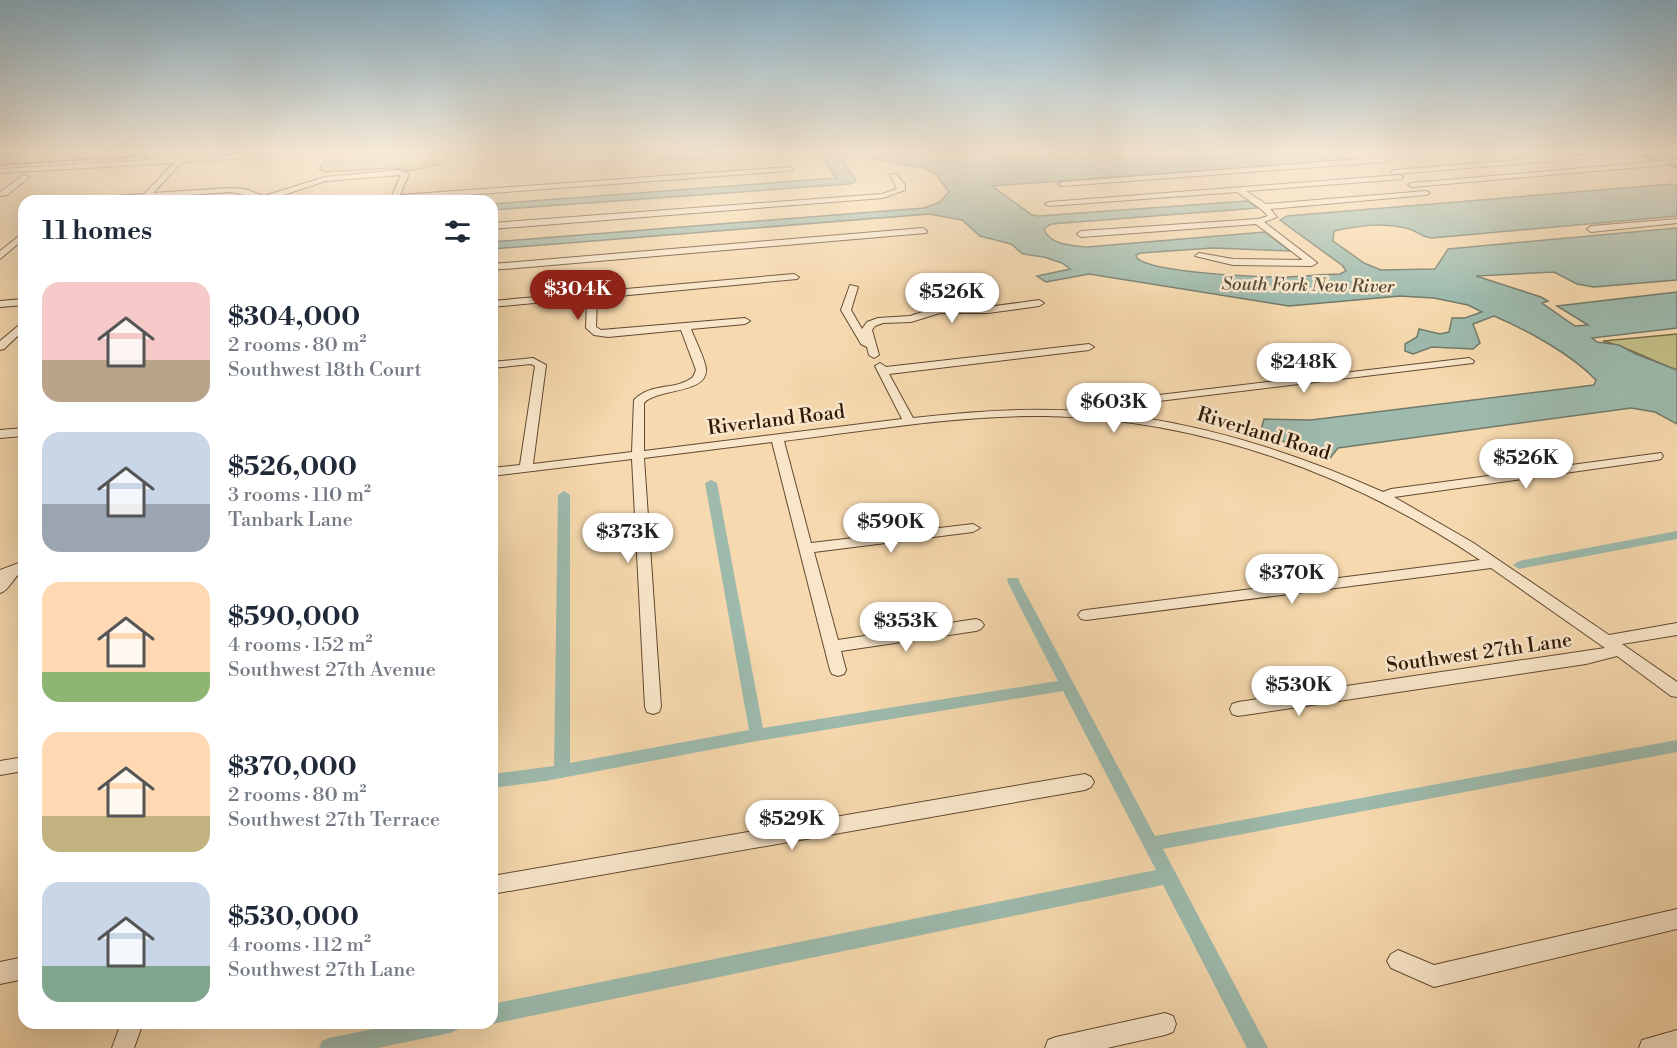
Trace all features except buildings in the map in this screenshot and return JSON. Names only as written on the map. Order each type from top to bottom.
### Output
[{"type":"street","points":[[498,226],[832,200]]},
{"type":"street","points":[[1049,204],[1105,200]]},
{"type":"street","points":[[1081,234],[1258,221],[1273,217],[1254,200]]},
{"type":"street","points":[[1264,207],[1346,200]]},
{"type":"street","points":[[1199,256],[1233,262],[1312,263],[1258,221]]},
{"type":"street","points":[[1591,229],[1677,221]]},
{"type":"street","points":[[498,266],[923,231]]},
{"type":"street","points":[[0,256],[18,240]]},
{"type":"street","points":[[498,303],[794,277]]},
{"type":"street","points":[[853,287],[846,310],[874,355],[910,422]]},
{"type":"street","points":[[592,295],[591,328],[597,333],[608,334],[745,321]]},
{"type":"street","points":[[0,304],[18,302]]},
{"type":"street","points":[[874,355],[867,330],[871,324],[882,320],[911,320],[939,310],[988,310],[1039,303]]},
{"type":"street","points":[[653,707],[638,456],[638,402],[641,396],[694,384],[701,377],[701,370],[685,327]]},
{"type":"street","points":[[0,347],[18,330]]},
{"type":"street","points":[[883,371],[1089,348]]},
{"type":"street","points":[[1131,420],[1136,407],[1144,402],[1183,394],[1469,361]]},
{"type":"street","points":[[498,365],[538,362],[541,365],[526,468]]},
{"type":"street","name":"Riverland Road","points":[[498,471],[1003,413],[1078,414],[1131,420],[1197,432],[1308,465],[1384,497],[1443,530],[1494,563],[1677,691]]},
{"type":"street","points":[[0,434],[18,432]]},
{"type":"street","points":[[777,438],[838,670]]},
{"type":"street","points":[[1384,497],[1391,493],[1657,456]]},
{"type":"street","points":[[806,548],[973,528]]},
{"type":"street","points":[[1086,615],[1494,563]]},
{"type":"street","points":[[0,588],[12,571]]},
{"type":"street","points":[[832,647],[976,626]]},
{"type":"street","name":"Southwest 27th Lane","points":[[1238,709],[1586,658],[1612,645],[1677,629]]},
{"type":"street","points":[[0,768],[18,765]]},
{"type":"street","points":[[498,884],[1085,782]]},
{"type":"street","points":[[1398,961],[1434,976],[1677,919]]},
{"type":"street","points":[[0,973],[18,969]]},
{"type":"street","points":[[1056,1048],[1165,1024]]},
{"type":"street","points":[[123,1048],[130,1029]]},
{"type":"street","points":[[1650,1048],[1677,1041]]},
{"type":"shaded area","points":[[1677,334],[1677,370],[1603,341]]},
{"type":"water","points":[[546,200],[631,200],[498,210],[498,204]]},
{"type":"water","name":"South Fork New River","points":[[942,200],[1011,200],[1032,215],[1039,216],[1247,201],[1258,208],[1051,224],[1044,229],[1056,241],[1087,247],[1265,232],[1290,251],[1213,248],[1136,255],[1137,258],[1147,263],[1184,271],[1298,277],[1340,274],[1346,271],[1343,266],[1280,220],[1287,216],[1481,200],[1677,200],[1677,216],[1432,238],[1406,228],[1370,225],[1334,231],[1333,241],[1364,263],[1381,270],[1435,269],[1448,249],[1677,228],[1677,280],[1594,287],[1577,284],[1554,272],[1476,276],[1541,297],[1548,301],[1542,303],[1575,326],[1588,325],[1557,306],[1677,292],[1677,328],[1592,338],[1597,342],[1619,345],[1677,370],[1677,424],[1655,412],[1631,408],[1338,448],[1330,458],[1260,433],[1264,419],[1311,420],[1594,385],[1596,380],[1574,361],[1548,344],[1494,316],[1473,324],[1480,343],[1473,349],[1432,347],[1413,354],[1405,351],[1405,344],[1417,337],[1419,329],[1440,334],[1449,332],[1452,318],[1465,318],[1482,312],[1468,305],[1434,298],[1400,296],[1289,306],[1089,274],[1046,282],[1037,276],[1070,269],[1062,263],[1044,257],[1023,254],[1011,244],[980,236],[962,220],[929,214],[498,249],[498,242],[924,208]]},
{"type":"waterway","points":[[711,483],[757,735]]},
{"type":"waterway","points":[[562,771],[564,495]]},
{"type":"waterway","points":[[1519,565],[1677,535]]},
{"type":"waterway","points":[[1013,581],[1068,685]]},
{"type":"waterway","points":[[757,735],[1068,685]]},
{"type":"waterway","points":[[1068,685],[1168,876]]},
{"type":"waterway","points":[[562,771],[757,735]]},
{"type":"waterway","points":[[1151,844],[1677,746]]},
{"type":"waterway","points":[[498,780],[562,771]]},
{"type":"waterway","points":[[498,1013],[1168,876]]},
{"type":"waterway","points":[[1168,876],[1258,1048]]},
{"type":"waterway","points":[[329,1048],[421,1029]]}]
